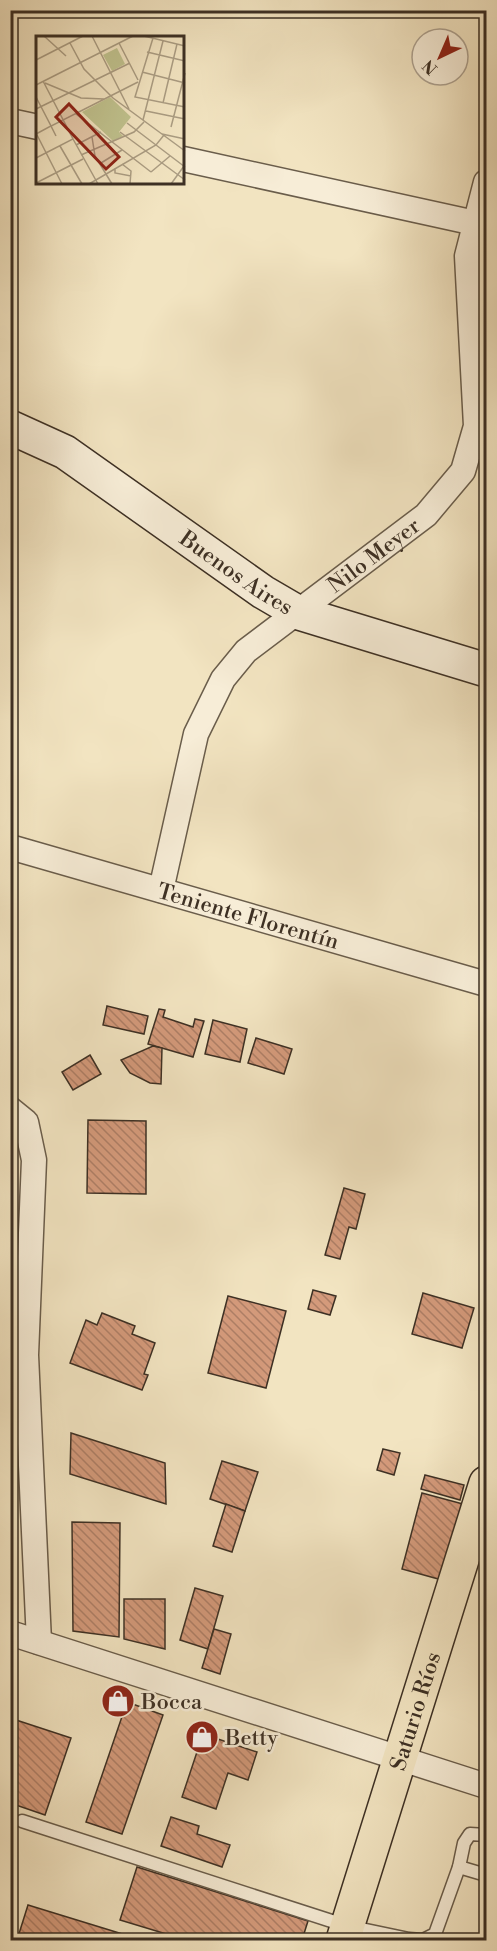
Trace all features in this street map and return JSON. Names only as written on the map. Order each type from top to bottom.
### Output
[{"type":"main road","name":"Saturio Ríos","points":[[345,1934],[486,1483]]},
{"type":"street","points":[[10,121],[36,127]]},
{"type":"street","points":[[184,159],[475,223]]},
{"type":"street","name":"Nilo Meyer","points":[[160,890],[196,734],[223,679],[246,651],[426,515],[463,471],[476,426],[466,256],[486,182]]},
{"type":"street","name":"Buenos Aires","points":[[10,427],[65,452],[263,592],[298,613],[486,670]]},
{"type":"street","name":"Teniente Florentín","points":[[10,847],[486,984]]},
{"type":"street","points":[[10,1109],[26,1122],[34,1160],[26,1355],[39,1642]]},
{"type":"street","points":[[10,1634],[486,1786]]},
{"type":"lane","points":[[22,1821],[345,1934],[423,1940],[435,1934],[459,1867],[464,1843],[470,1834],[486,1835]]},
{"type":"lane","points":[[459,1867],[486,1875]]},
{"type":"building","points":[[107,1006],[148,1016],[144,1034],[103,1025]]},
{"type":"building","points":[[159,1009],[165,1010],[163,1017],[193,1027],[195,1019],[204,1021],[193,1057],[148,1044]]},
{"type":"building","points":[[213,1020],[247,1029],[240,1062],[205,1054]]},
{"type":"building","points":[[256,1038],[292,1049],[284,1074],[248,1063]]},
{"type":"building","points":[[153,1046],[162,1048],[161,1084],[150,1083],[130,1073],[121,1060]]},
{"type":"building","points":[[90,1055],[101,1074],[73,1090],[62,1072]]},
{"type":"building","points":[[88,1120],[146,1121],[146,1194],[87,1193]]},
{"type":"building","points":[[344,1188],[365,1194],[356,1229],[349,1227],[340,1259],[325,1255]]},
{"type":"building","points":[[313,1290],[336,1296],[330,1315],[308,1309]]},
{"type":"building","points":[[423,1293],[474,1308],[462,1348],[412,1334]]},
{"type":"building","points":[[228,1296],[286,1311],[266,1388],[208,1373]]},
{"type":"building","points":[[102,1313],[135,1326],[132,1334],[155,1343],[144,1374],[148,1375],[142,1390],[70,1363],[86,1320],[97,1325]]},
{"type":"building","points":[[71,1433],[165,1463],[166,1504],[70,1474]]},
{"type":"building","points":[[383,1449],[400,1453],[394,1475],[377,1470]]},
{"type":"building","points":[[222,1461],[258,1472],[245,1511],[210,1499]]},
{"type":"building","points":[[425,1475],[464,1485],[460,1500],[421,1489]]},
{"type":"building","points":[[422,1493],[463,1504],[442,1580],[402,1569]]},
{"type":"building","points":[[226,1504],[245,1511],[232,1552],[213,1546]]},
{"type":"building","points":[[72,1522],[120,1523],[119,1637],[73,1631]]},
{"type":"building","points":[[195,1588],[223,1596],[208,1649],[180,1640]]},
{"type":"building","points":[[124,1599],[165,1599],[165,1649],[124,1639]]},
{"type":"building","points":[[214,1629],[231,1634],[220,1674],[202,1668]]},
{"type":"building","points":[[127,1702],[163,1715],[122,1834],[86,1822]]},
{"type":"building","points":[[10,1718],[71,1738],[45,1815],[10,1803]]},
{"type":"building","points":[[203,1734],[257,1752],[248,1780],[228,1773],[216,1809],[182,1797]]},
{"type":"building","points":[[171,1817],[199,1826],[197,1834],[230,1845],[222,1867],[161,1846]]},
{"type":"building","points":[[137,1867],[308,1921],[302,1940],[186,1940],[120,1920]]},
{"type":"building","points":[[28,1905],[142,1940],[17,1940]]},
{"type":"place","name":"Bocca","points":[[118,1701]]},
{"type":"place","name":"Betty","points":[[202,1737]]}]
